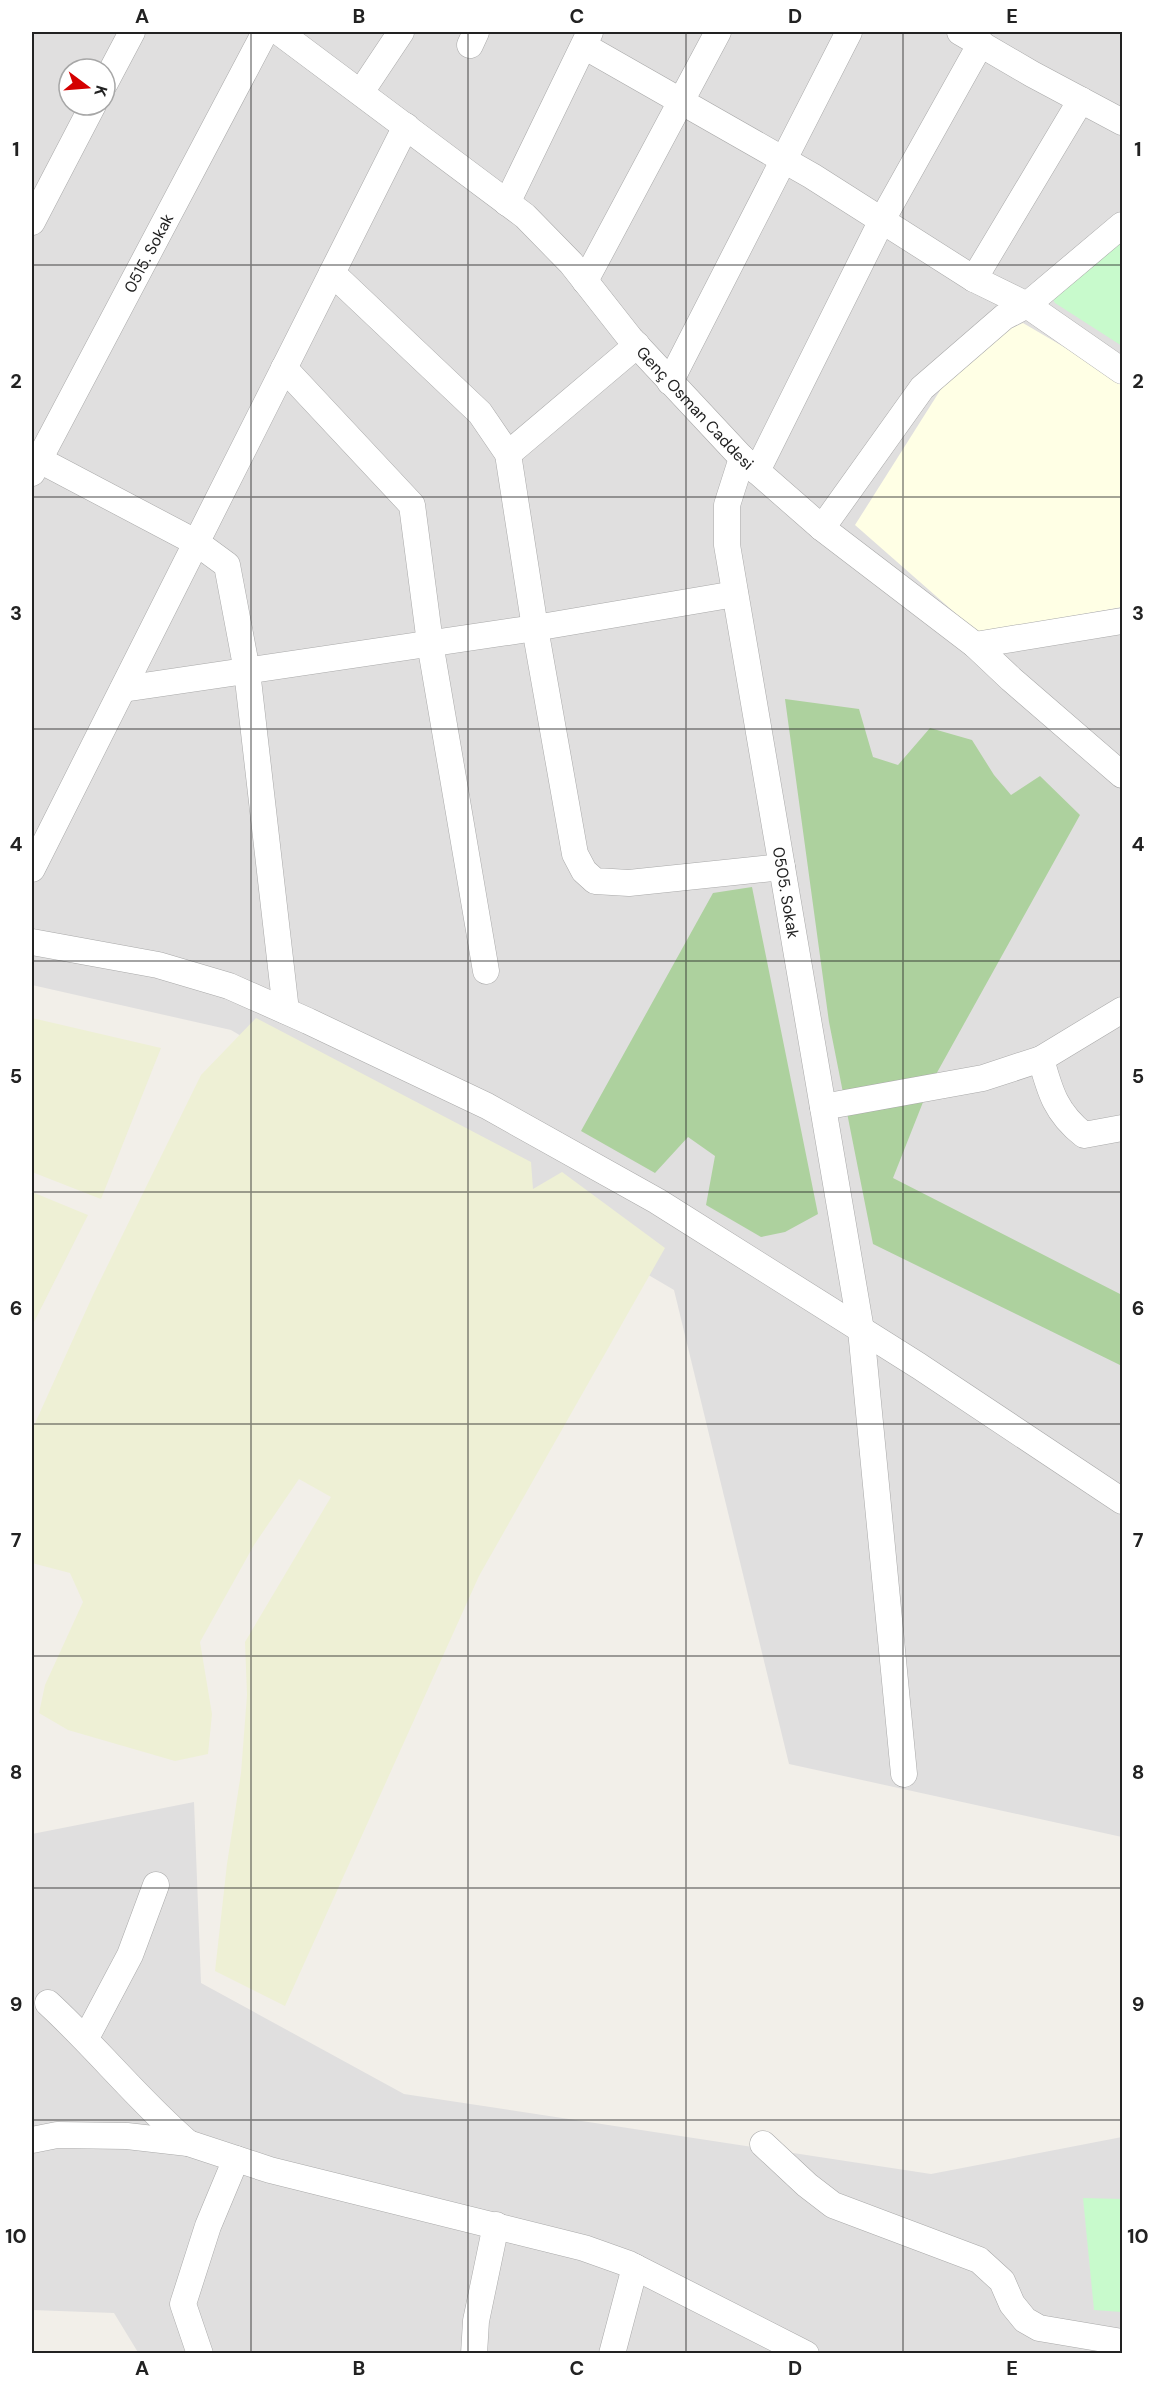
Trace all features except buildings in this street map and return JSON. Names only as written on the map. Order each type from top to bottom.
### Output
[{"type":"street","points":[[117,60],[132,32]]},
{"type":"street","name":"0515. Sokak","points":[[34,463],[265,32]]},
{"type":"street","name":"Genç Osman Caddesi","points":[[279,32],[525,216],[571,263],[670,382],[749,464],[822,528],[975,645],[1122,775]]},
{"type":"street","points":[[361,92],[401,32]]},
{"type":"street","points":[[585,281],[718,32]]},
{"type":"street","points":[[670,382],[849,32]]},
{"type":"street","points":[[970,37],[1032,74],[1122,122]]},
{"type":"street","name":"0505. Sokak","points":[[903,1774],[861,1330],[727,545],[727,505],[882,220],[970,37]]},
{"type":"street","points":[[507,203],[587,39],[682,102],[785,161],[974,279],[1027,305],[1122,371]]},
{"type":"street","points":[[974,279],[1081,100]]},
{"type":"street","points":[[32,222],[87,117]]},
{"type":"street","points":[[32,869],[406,126]]},
{"type":"street","points":[[822,528],[922,388],[1004,317],[1027,305],[1122,225]]},
{"type":"street","points":[[332,273],[480,413],[507,454],[575,854],[584,871],[595,881],[629,883],[782,867]]},
{"type":"street","points":[[507,454],[637,345]]},
{"type":"street","points":[[284,368],[412,505],[430,643],[486,971]]},
{"type":"street","points":[[34,463],[197,543],[227,565],[247,671],[286,1011]]},
{"type":"street","points":[[123,689],[535,628],[735,594]]},
{"type":"street","points":[[975,645],[1122,621]]},
{"type":"street","points":[[32,942],[158,965],[229,986],[286,1011],[507,1118],[657,1201],[861,1330],[1122,1501]]},
{"type":"street","points":[[823,1107],[983,1078],[1041,1059],[1122,1010]]},
{"type":"street","points":[[1041,1059],[1050,1092],[1068,1122],[1083,1135],[1122,1128]]},
{"type":"street","points":[[86,2038],[130,1955],[156,1885]]},
{"type":"street","points":[[48,2003],[86,2038],[157,2116],[188,2143]]},
{"type":"street","points":[[32,2140],[57,2135],[127,2136],[188,2143],[270,2170],[584,2248],[635,2267],[806,2354]]},
{"type":"street","points":[[763,2144],[807,2186],[833,2205],[979,2260],[1002,2281],[1012,2304],[1024,2320],[1039,2328],[1122,2342]]},
{"type":"street","points":[[200,2354],[183,2304],[208,2226],[236,2159]]},
{"type":"street","points":[[474,2354],[476,2321],[496,2225]]},
{"type":"street","points":[[612,2354],[635,2267]]},
{"type":"shaded area","points":[[32,32],[1122,32],[1122,1837],[789,1764],[674,1290],[231,1030],[32,985]]},
{"type":"shaded area","points":[[1023,323],[1122,381],[1122,607],[978,633],[855,525],[941,389],[997,335]]},
{"type":"shaded area","points":[[32,1018],[161,1048],[101,1199],[32,1172]]},
{"type":"shaded area","points":[[256,1018],[531,1162],[533,1189],[562,1172],[665,1248],[479,1576],[285,2006],[215,1971],[227,1864],[241,1773],[247,1695],[245,1642],[331,1497],[299,1479],[254,1545],[200,1642],[212,1714],[208,1754],[175,1761],[68,1730],[39,1713],[45,1685],[83,1602],[70,1573],[32,1563],[32,1430],[93,1295],[201,1075]]},
{"type":"shaded area","points":[[32,1192],[88,1215],[32,1326]]},
{"type":"shaded area","points":[[194,1802],[201,1983],[404,2094],[931,2174],[1122,2137],[1122,2353],[139,2354],[114,2313],[32,2310],[32,1834]]},
{"type":"green space","points":[[1122,238],[1122,346],[1055,303],[1051,296]]},
{"type":"green space","points":[[785,699],[859,709],[873,757],[898,765],[930,728],[972,740],[994,775],[1011,795],[1040,776],[1080,815],[929,1087],[893,1178],[1122,1295],[1122,1366],[873,1244],[829,1022]]},
{"type":"green space","points":[[752,887],[818,1214],[785,1232],[761,1237],[706,1205],[715,1156],[688,1137],[655,1173],[581,1131],[713,893]]},
{"type":"green space","points":[[1083,2198],[1122,2199],[1122,2312],[1094,2310]]}]
